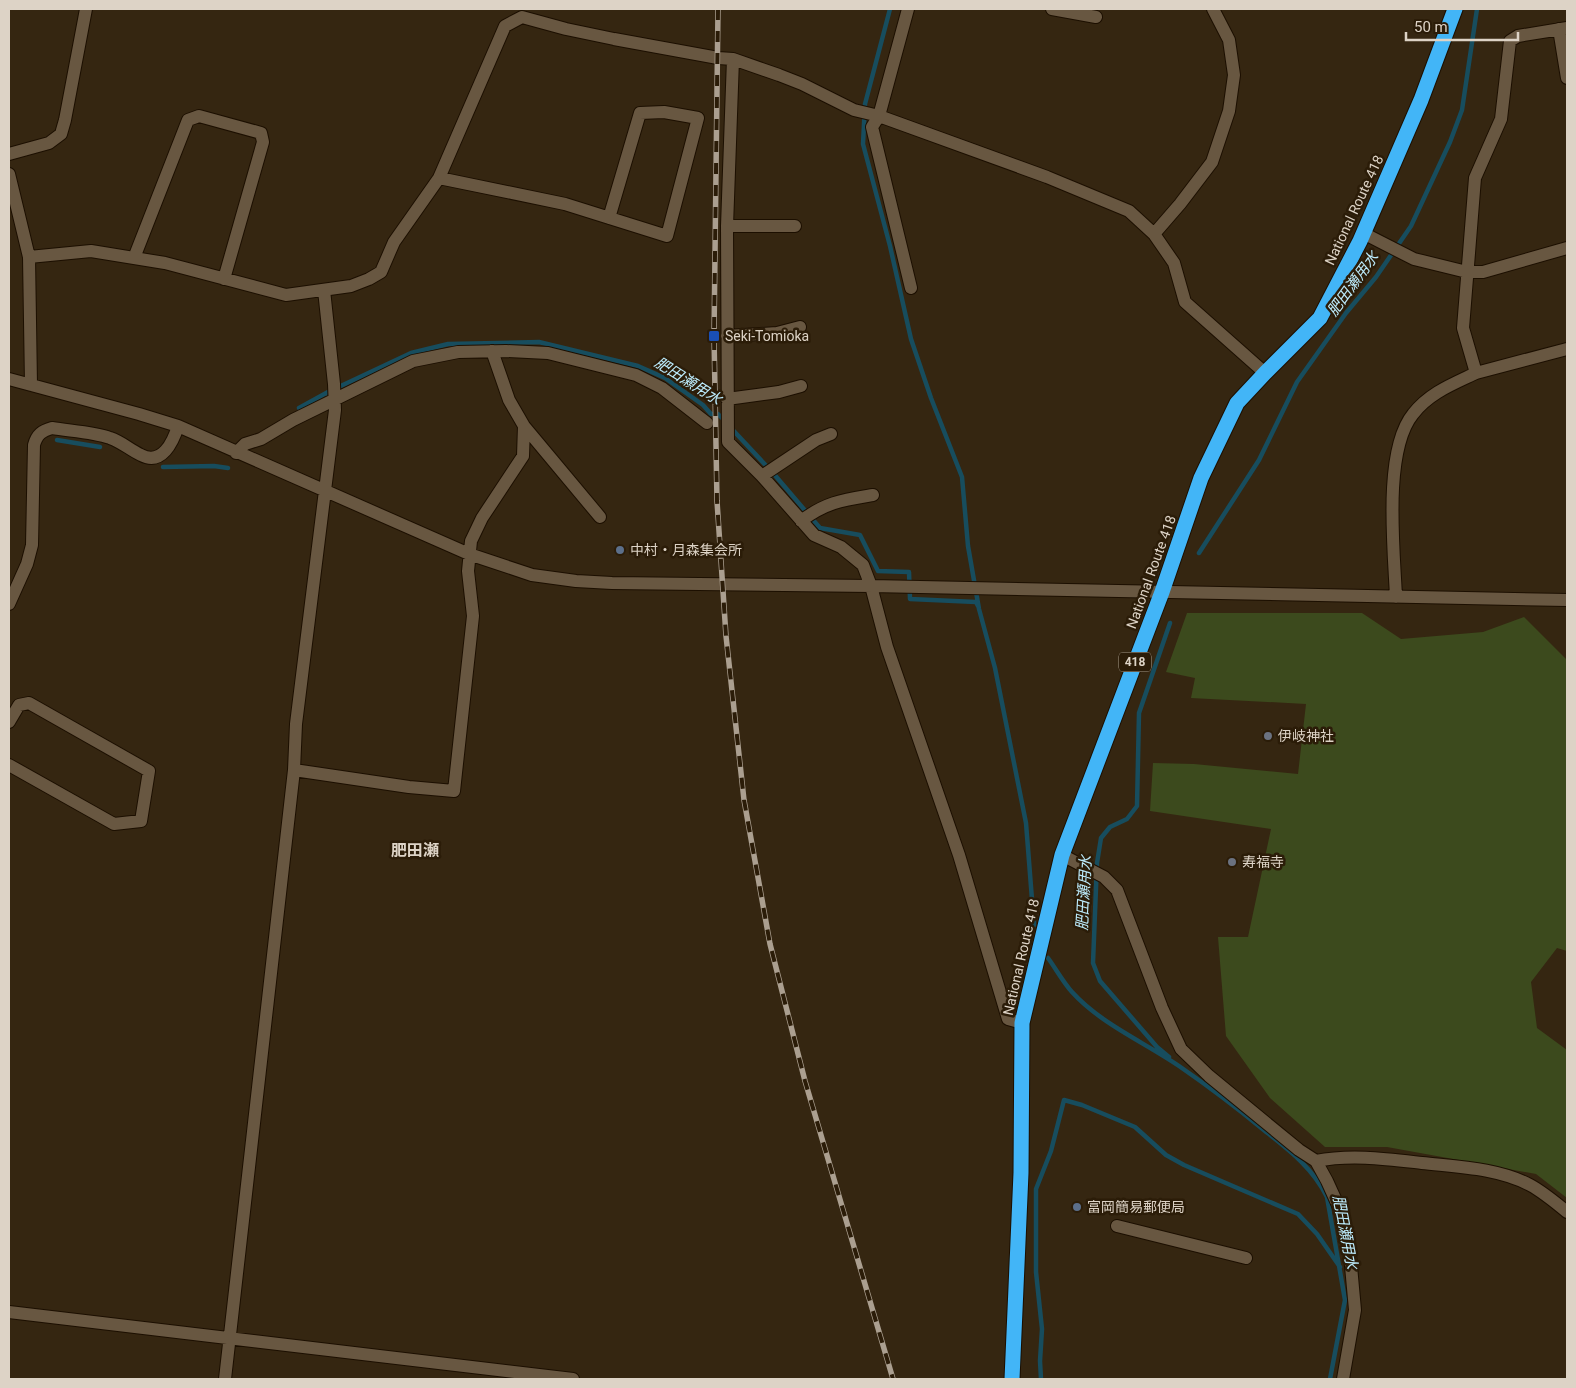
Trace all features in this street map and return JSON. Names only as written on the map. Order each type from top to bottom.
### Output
[{"type":"highway","name":"National Route 418","points":[[1012,1379],[1021,1173],[1022,1023],[1062,855],[1162,592],[1201,478],[1237,403],[1265,372],[1320,318],[1364,233],[1421,100],[1455,9]]},
{"type":"street","points":[[9,154],[49,143],[61,134],[86,9]]},
{"type":"street","points":[[545,9],[547,22]]},
{"type":"street","points":[[908,9],[878,116],[872,127],[911,288]]},
{"type":"street","points":[[1052,9],[1096,17]]},
{"type":"street","points":[[1154,234],[1212,162],[1229,111],[1234,75],[1229,40],[1213,9]]},
{"type":"street","points":[[30,257],[91,251],[165,264],[286,295],[351,286],[369,279],[381,272],[394,242],[439,178],[505,26],[522,17],[614,39],[733,59],[802,84],[854,110],[878,116],[1047,177],[1129,211],[1154,234],[1174,262],[1185,302],[1265,372]]},
{"type":"street","points":[[1476,373],[1463,328],[1475,178],[1502,119],[1510,41],[1518,36],[1563,29],[1567,78]]},
{"type":"street","points":[[733,59],[727,226],[728,442],[762,476],[814,536],[841,547],[864,565],[872,586],[887,647],[959,855],[1008,1019],[1022,1023]]},
{"type":"street","points":[[439,178],[565,204],[608,218],[667,236],[698,118],[664,112],[640,113],[608,218]]},
{"type":"street","points":[[134,258],[188,120],[199,116],[261,133],[263,142],[224,278]]},
{"type":"street","points":[[9,174],[30,257],[31,385]]},
{"type":"street","points":[[727,226],[795,226]]},
{"type":"street","points":[[1364,233],[1414,259],[1467,272],[1483,272],[1567,248]]},
{"type":"street","points":[[225,1379],[288,806],[294,770],[296,724],[335,400],[324,290]]},
{"type":"street","points":[[727,336],[777,333],[800,327]]},
{"type":"street","points":[[1396,597],[1393,480],[1398,443],[1412,414],[1436,392],[1476,373],[1567,349]]},
{"type":"street","points":[[492,351],[509,400],[524,426],[600,518]]},
{"type":"street","points":[[236,453],[245,444],[262,439],[293,420],[413,361],[458,352],[548,353],[636,375],[662,388],[707,423]]},
{"type":"street","points":[[9,380],[178,426],[469,554],[532,574],[576,581],[1567,600]]},
{"type":"street","points":[[728,399],[779,392],[801,386]]},
{"type":"street","points":[[9,604],[28,564],[32,545],[34,445],[37,436],[44,430],[52,428],[109,437],[126,444],[142,456],[156,457],[165,452],[172,442],[178,426]]},
{"type":"street","points":[[294,770],[409,787],[454,791],[473,616],[468,571],[471,541],[482,518],[523,456],[524,426]]},
{"type":"street","points":[[762,476],[816,440],[831,434]]},
{"type":"street","points":[[801,521],[816,510],[827,505],[873,495]]},
{"type":"street","points":[[9,722],[19,705],[29,703],[149,771],[142,821],[114,824],[9,765]]},
{"type":"street","points":[[1062,855],[1104,876],[1117,890],[1162,1008],[1181,1049],[1208,1076],[1316,1161],[1327,1181],[1342,1214],[1350,1255],[1355,1310],[1343,1379]]},
{"type":"street","points":[[1316,1161],[1330,1158],[1370,1158],[1492,1172],[1528,1185],[1567,1212]]},
{"type":"street","points":[[1117,1226],[1246,1258]]},
{"type":"street","points":[[9,1312],[573,1379]]},
{"type":"green space","points":[[1187,613],[1362,613],[1401,639],[1483,632],[1524,617],[1567,660],[1567,951],[1557,948],[1531,982],[1537,1028],[1567,1050],[1567,1198],[1536,1174],[1387,1147],[1325,1147],[1270,1098],[1226,1036],[1218,937],[1248,937],[1271,829],[1150,811],[1153,763],[1194,764],[1298,774],[1306,704],[1191,698],[1195,678],[1166,672]]},
{"type":"waterway","name":"肥田瀬用水","points":[[890,9],[865,104],[863,144],[890,246],[911,339],[931,398],[962,477],[968,546],[979,609],[995,668],[1026,823],[1034,925]]},
{"type":"waterway","name":"肥田瀬用水","points":[[1199,553],[1259,460],[1297,382],[1346,313],[1376,277],[1411,226],[1450,142],[1462,110],[1477,9]]},
{"type":"waterway","name":"肥田瀬用水","points":[[299,408],[328,392],[411,353],[448,344],[539,342],[638,366],[665,378],[703,405],[711,414],[718,414],[726,422]]},
{"type":"waterway","name":"肥田瀬用水","points":[[731,428],[820,528],[860,535],[878,571],[909,572],[910,599],[976,602],[978,606]]},
{"type":"waterway","name":"肥田瀬用水","points":[[57,440],[100,447]]},
{"type":"waterway","name":"肥田瀬用水","points":[[163,467],[214,466],[228,468]]},
{"type":"waterway","name":"肥田瀬用水","points":[[1169,1057],[1157,1047],[1100,981],[1093,963],[1097,863],[1101,838],[1110,827],[1127,819],[1137,806],[1139,713],[1170,623]]},
{"type":"waterway","name":"肥田瀬用水","points":[[1048,958],[1069,988],[1096,1014],[1201,1081],[1291,1153],[1315,1177],[1327,1197],[1345,1300],[1330,1379]]},
{"type":"waterway","points":[[1041,1379],[1042,1329],[1036,1272],[1036,1189],[1051,1151],[1064,1100],[1082,1105],[1135,1127],[1166,1155],[1184,1165],[1298,1214],[1317,1234],[1340,1267]]},
{"type":"railway","points":[[718,9],[714,336],[717,501],[726,636],[744,800],[770,944],[805,1081],[893,1379]]},
{"type":"place","name":"Seki-Tomioka","points":[[714,336]]},
{"type":"place","name":"中村・月森集会所","points":[[620,550]]},
{"type":"place","name":"伊岐神社","points":[[1268,736]]},
{"type":"place","name":"寿福寺","points":[[1232,862]]},
{"type":"place","name":"富岡簡易郵便局","points":[[1077,1207]]},
{"type":"district","name":"肥田瀬","points":[[415,850]]}]
